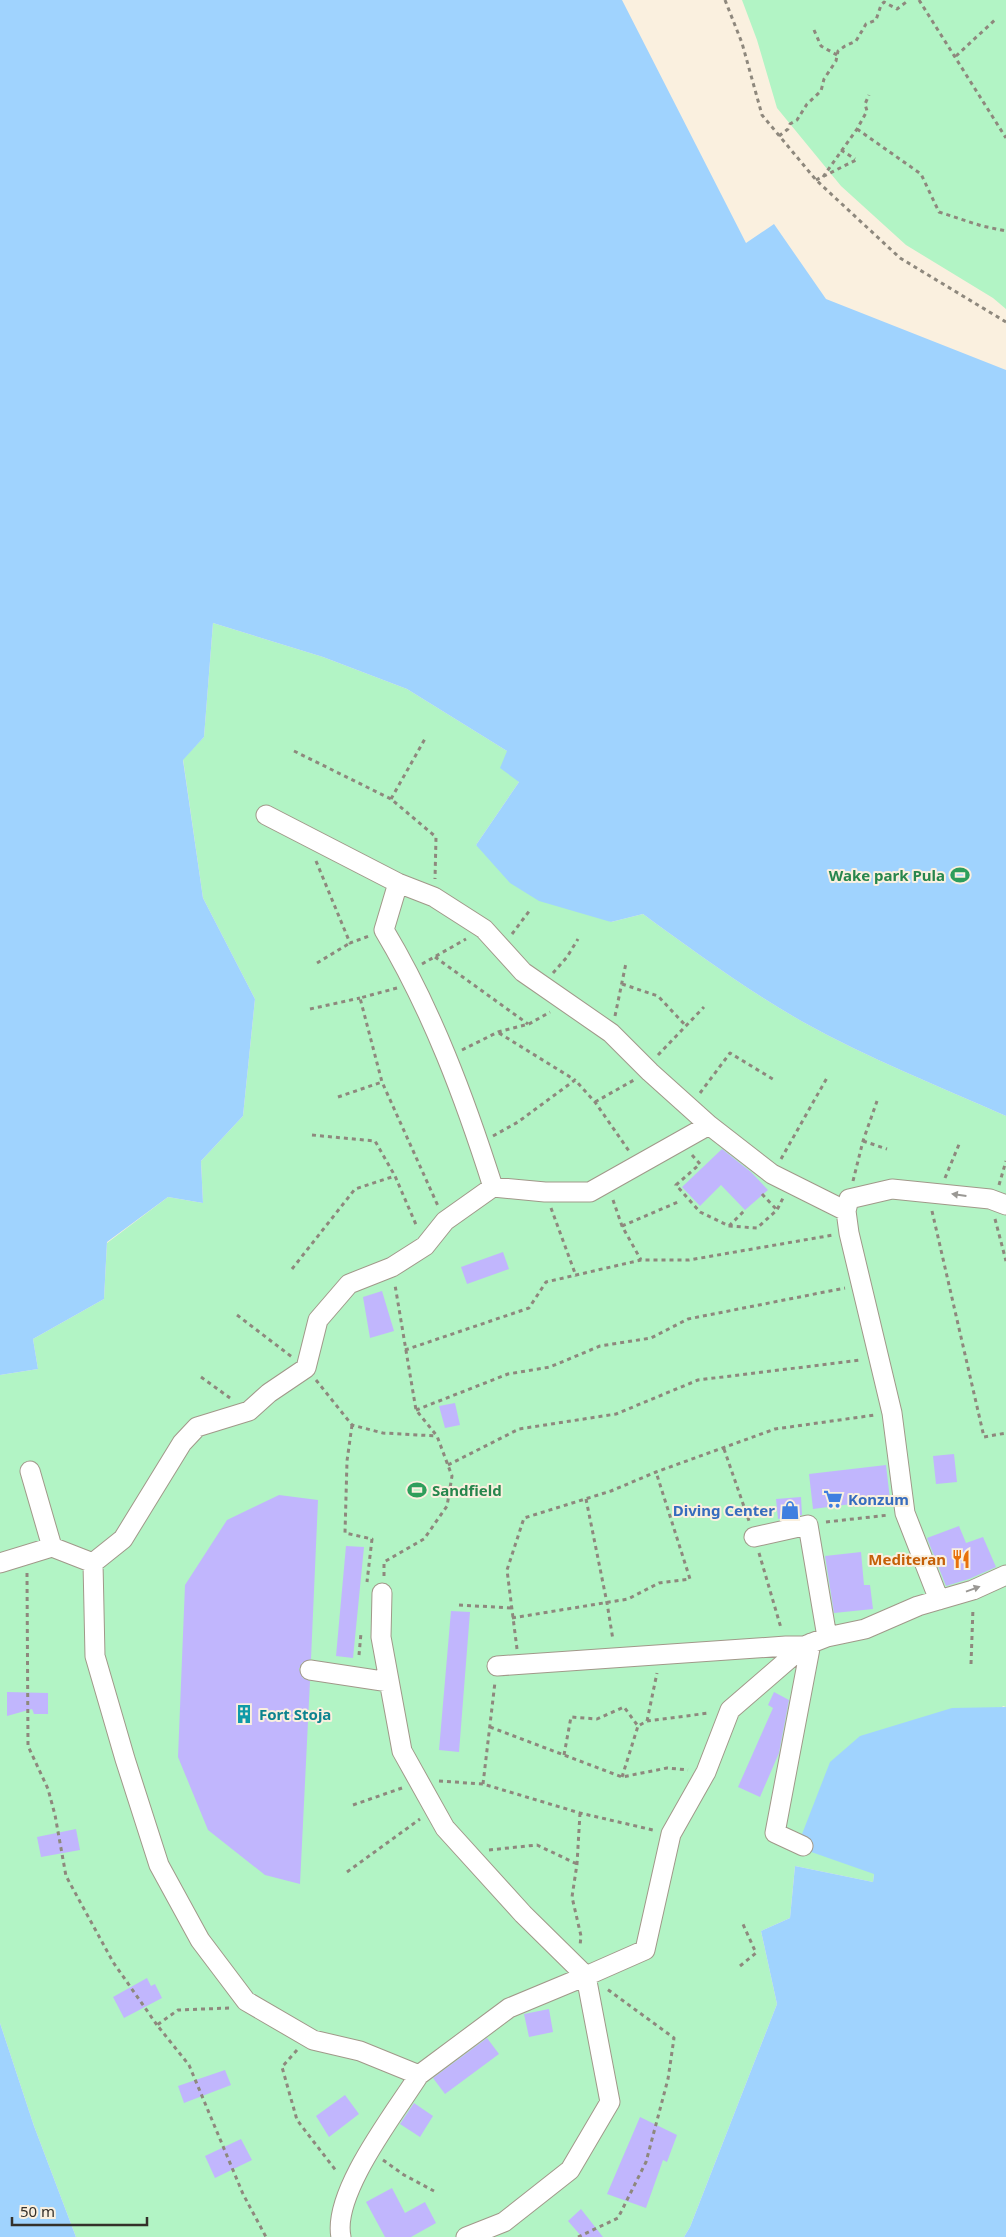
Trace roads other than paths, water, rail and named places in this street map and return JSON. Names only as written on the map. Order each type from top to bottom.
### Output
[{"type":"lane","points":[[266,815],[398,882],[434,896],[484,929],[523,972],[611,1033],[648,1070],[709,1125],[772,1174],[789,1184],[848,1205],[892,1189],[934,1192],[997,1202]]},
{"type":"lane","points":[[398,882],[384,930],[412,978],[446,1058],[479,1143],[493,1188]]},
{"type":"lane","points":[[93,1563],[123,1539],[182,1443],[197,1427],[248,1411],[269,1393],[306,1368],[318,1320],[349,1284],[392,1267],[425,1246],[445,1221],[493,1188],[545,1192],[590,1192],[709,1125]]},
{"type":"lane","points":[[848,1205],[848,1233],[892,1413],[905,1513],[939,1600]]},
{"type":"lane","points":[[30,1471],[52,1547]]},
{"type":"lane","points":[[754,1537],[808,1525],[814,1642],[775,1833],[803,1846]]},
{"type":"lane","points":[[0,1563],[52,1547],[93,1563]]},
{"type":"lane","points":[[93,1563],[95,1656],[159,1865],[200,1940],[246,2001],[313,2040],[360,2051],[419,2075]]},
{"type":"lane","points":[[918,1606],[927,1572]]},
{"type":"lane","points":[[497,1666],[786,1646],[814,1642],[865,1629],[918,1606],[973,1590],[1006,1576]]},
{"type":"lane","points":[[374,1590],[402,1751],[445,1828],[524,1914],[582,1971],[610,2102],[570,2170],[504,2222],[466,2237]]},
{"type":"lane","points":[[341,2237],[340,2218],[350,2184],[419,2075],[509,2008],[582,1971],[645,1950],[671,1834],[706,1772],[730,1710],[814,1642]]},
{"type":"lane","points":[[310,1670],[389,1682]]},
{"type":"water","points":[[0,0],[622,0],[746,243],[774,224],[826,299],[1006,370],[1006,1116],[878,1060],[803,1022],[741,984],[643,914],[611,922],[539,901],[510,883],[476,845],[519,782],[500,768],[507,751],[407,689],[323,657],[213,623],[204,737],[183,760],[203,898],[255,999],[243,1116],[201,1161],[203,1203],[168,1197],[107,1242],[104,1299],[33,1339],[38,1369],[0,1375]]},
{"type":"water","points":[[1006,1707],[1006,2237],[684,2237],[690,2227],[777,2004],[761,1931],[790,1918],[795,1866],[873,1882],[874,1874],[797,1847],[830,1762],[860,1736],[952,1708]]},
{"type":"water","points":[[0,2023],[34,2126],[76,2237],[0,2237]]},
{"type":"place","name":"Wake park Pula","points":[[960,875]]},
{"type":"place","name":"Sandfield","points":[[417,1490]]},
{"type":"place","name":"Konzum","points":[[833,1499]]},
{"type":"place","name":"Diving Center","points":[[790,1510]]},
{"type":"place","name":"Mediteran","points":[[961,1559]]},
{"type":"place","name":"Fort Stoja","points":[[244,1714]]}]
